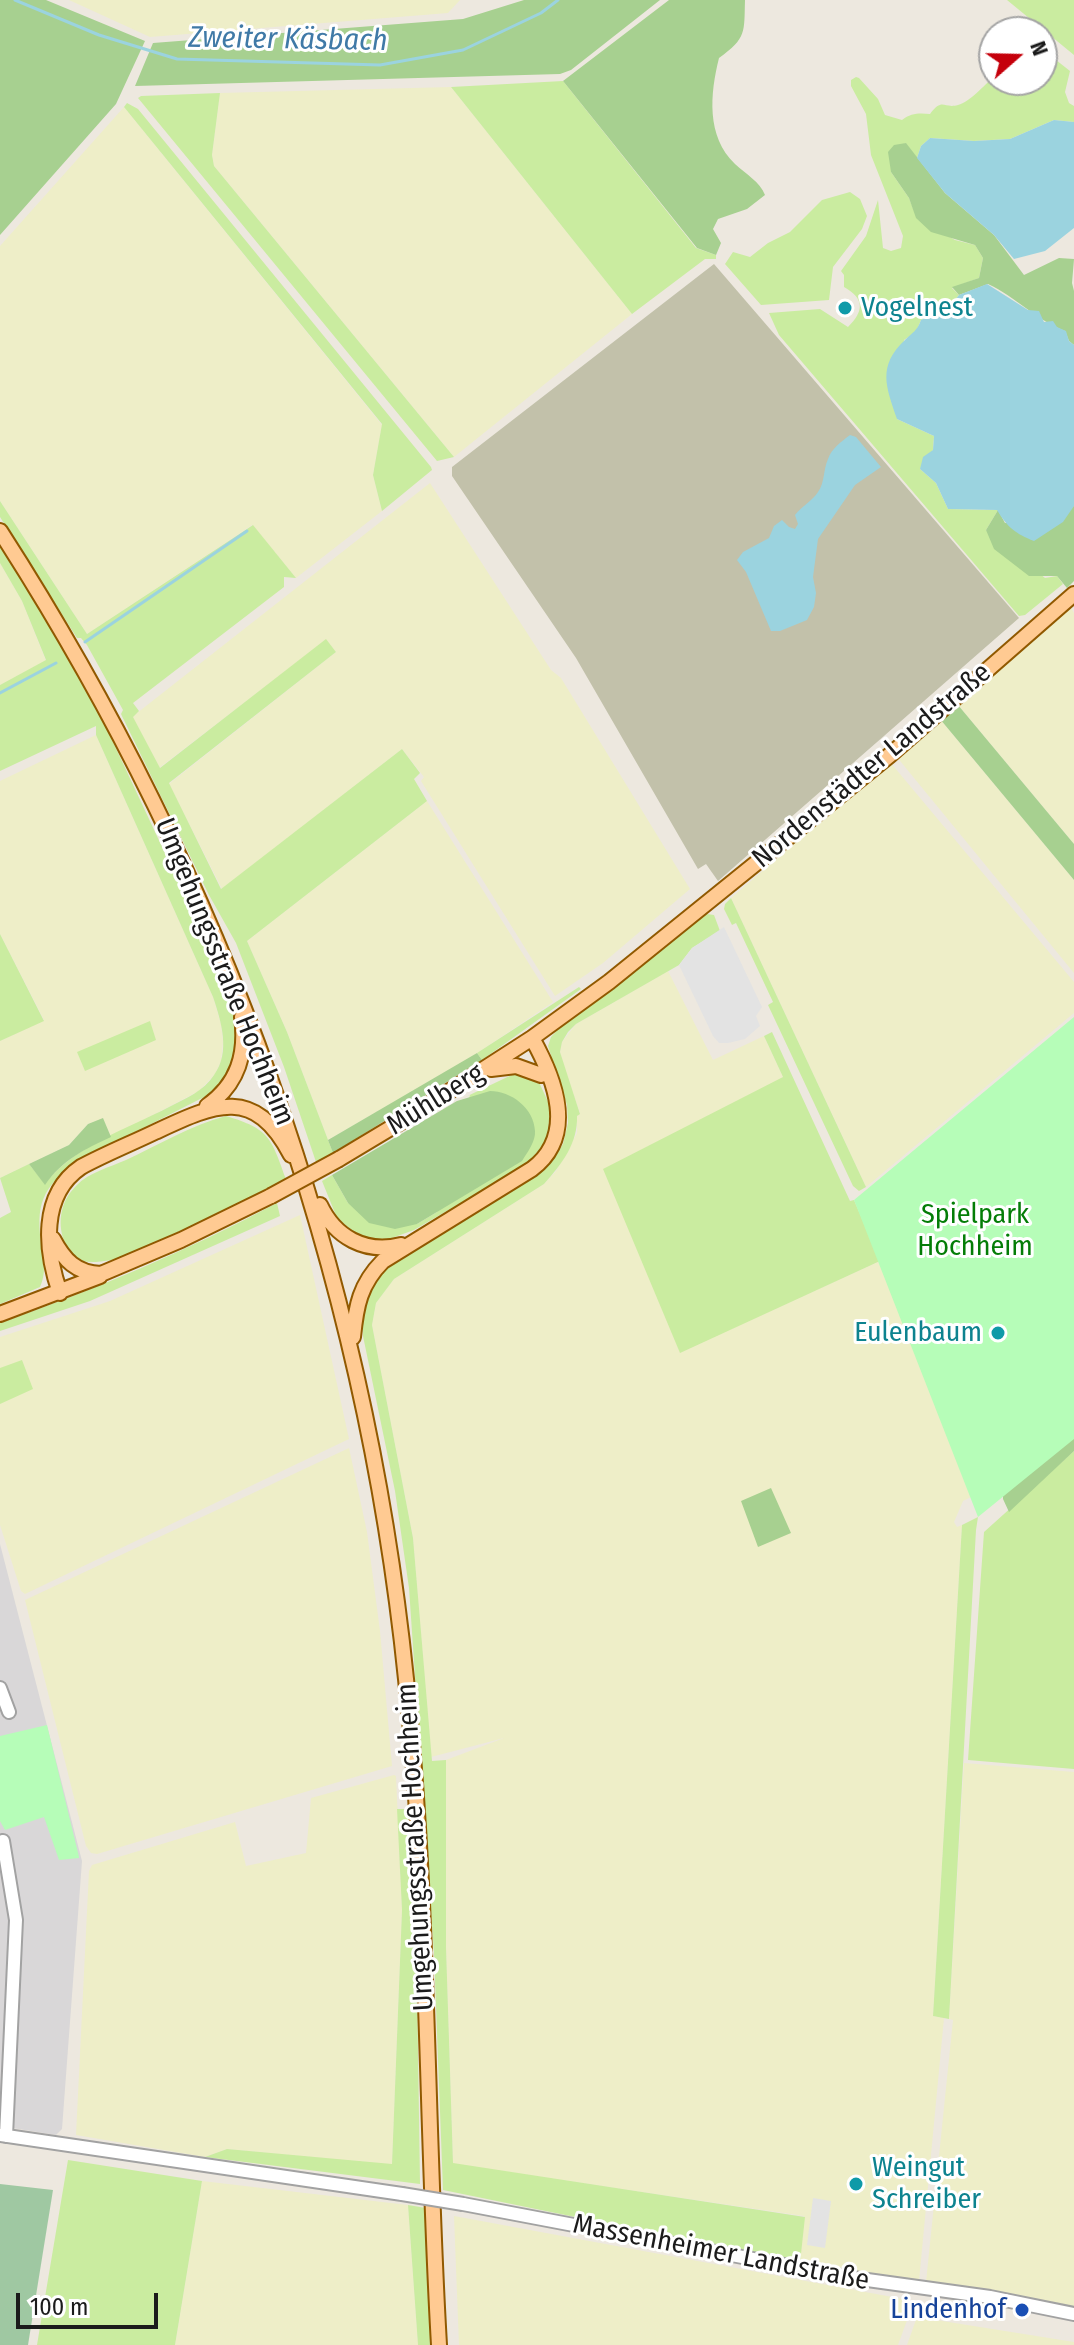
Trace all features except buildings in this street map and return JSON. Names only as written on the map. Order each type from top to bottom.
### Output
[{"type":"main road","name":"Umgehungsstraße Hochheim","points":[[0,531],[65,635],[140,772],[186,867],[239,992],[301,1165]]},
{"type":"main road","name":"Nordenstädter Landstraße","points":[[532,1038],[668,935],[890,755],[1074,594]]},
{"type":"main road","points":[[198,1112],[225,1090],[241,1061],[245,1038],[239,992]]},
{"type":"main road","points":[[532,1038],[529,1050],[531,1061],[553,1090]]},
{"type":"main road","points":[[352,1354],[356,1310],[365,1283],[383,1261],[532,1169],[553,1144],[559,1127],[559,1108],[532,1038]]},
{"type":"main road","name":"Mühlberg","points":[[0,1314],[63,1292],[271,1196],[339,1159],[532,1038]]},
{"type":"main road","points":[[476,1075],[502,1066],[516,1066],[541,1075]]},
{"type":"main road","points":[[63,1292],[55,1273],[50,1215],[54,1198],[62,1184],[74,1172],[198,1112],[231,1106],[262,1117],[277,1131],[308,1187]]},
{"type":"main road","points":[[301,1165],[352,1354]]},
{"type":"main road","points":[[301,1165],[326,1218],[345,1237],[361,1245],[378,1248],[396,1247],[412,1241]]},
{"type":"main road","points":[[51,1235],[68,1274],[63,1292]]},
{"type":"main road","points":[[60,1254],[82,1270],[108,1272]]},
{"type":"main road","name":"Umgehungsstraße Hochheim","points":[[352,1354],[383,1507],[396,1592],[414,1764],[422,1887],[431,2218],[439,2345]]},
{"type":"street","points":[[0,1688],[9,1712]]},
{"type":"street","points":[[3,1841],[5,1872],[16,1920],[3,2135]]},
{"type":"street","name":"Massenheimer Landstraße","points":[[3,2135],[463,2204],[853,2278],[990,2297],[1074,2314]]},
{"type":"shaded area","points":[[69,0],[460,0],[448,13],[150,37]]},
{"type":"shaded area","points":[[451,87],[632,314],[454,457],[214,166],[212,155],[220,93]]},
{"type":"shaded area","points":[[124,107],[382,425],[373,475],[382,511],[296,578],[252,525],[87,634],[0,501],[0,246]]},
{"type":"shaded area","points":[[714,264],[1019,618],[718,881],[706,864],[698,869],[576,658],[452,476],[452,467]]},
{"type":"shaded area","points":[[430,483],[551,670],[561,678],[690,889],[603,963],[555,996],[421,781],[424,777],[402,749],[222,889],[169,784],[336,652],[326,640],[159,768],[132,717]]},
{"type":"shaded area","points":[[0,563],[22,601],[46,661],[0,685]]},
{"type":"shaded area","points":[[1071,608],[1074,613],[1074,844],[958,705],[1060,613]]},
{"type":"shaded area","points":[[940,719],[1074,880],[1074,973],[896,756]]},
{"type":"shaded area","points":[[96,735],[213,997],[221,1024],[221,1061],[215,1074],[199,1091],[111,1137],[103,1119],[88,1124],[69,1145],[0,1178],[0,1041],[44,1020],[0,934],[0,781]]},
{"type":"shaded area","points":[[890,762],[1074,982],[1074,1013],[866,1187],[731,898]]},
{"type":"shaded area","points":[[427,801],[553,1002],[467,1060],[328,1140],[287,1032],[247,941]]},
{"type":"shaded area","points":[[724,927],[762,1007],[756,1016],[760,1026],[745,1039],[719,1043],[679,965],[692,948]]},
{"type":"shaded area","points":[[668,971],[713,1060],[764,1036],[783,1077],[636,1243],[680,1352],[880,1261],[971,1497],[963,1501],[954,1522],[957,1527],[962,1525],[933,2016],[944,2018],[919,2281],[800,2263],[804,2216],[453,2164],[446,1947],[446,1760],[504,1738],[431,1757],[413,1538],[372,1325],[376,1303],[394,1279],[544,1184],[556,1171],[577,1133],[577,1116],[580,1113],[564,1068],[560,1052],[562,1042],[576,1024]]},
{"type":"shaded area","points":[[300,1215],[349,1439],[25,1594],[21,1591],[0,1525],[0,1337],[110,1301]]},
{"type":"shaded area","points":[[349,1448],[367,1532],[380,1631],[392,1766],[97,1854],[91,1853],[86,1846],[25,1600]]},
{"type":"shaded area","points":[[0,1544],[82,1861],[62,2129],[56,2135],[0,2126]]},
{"type":"shaded area","points":[[964,1763],[1074,1772],[1074,2307],[987,2289],[926,2282],[953,2020],[949,2019]]},
{"type":"shaded area","points":[[394,1775],[402,1910],[392,2165],[227,2149],[205,2157],[76,2135],[89,1871],[92,1865],[235,1822],[246,1866],[306,1853],[311,1798]]},
{"type":"shaded area","points":[[202,2181],[408,2205],[418,2345],[175,2345]]},
{"type":"shaded area","points":[[813,2198],[831,2201],[825,2248],[807,2245]]},
{"type":"shaded area","points":[[454,2216],[914,2301],[898,2345],[459,2345]]},
{"type":"shaded area","points":[[917,2317],[1074,2342],[1074,2345],[907,2345]]},
{"type":"green space","points":[[0,0],[46,0],[145,41],[116,104],[0,235]]},
{"type":"green space","points":[[524,0],[660,0],[571,70],[560,74],[135,86],[153,43],[463,19]]},
{"type":"green space","points":[[669,0],[745,0],[742,34],[735,45],[719,58],[712,100],[713,114],[719,141],[726,153],[765,195],[747,209],[718,219],[713,229],[721,243],[716,255],[697,248],[563,81]]},
{"type":"green space","points":[[1007,0],[1074,0],[1074,55],[1058,42],[1058,16],[1026,16]]},
{"type":"green space","points":[[1058,62],[1070,71],[1065,92],[1069,103],[1074,106],[1074,122],[1054,120],[1010,139],[974,141],[930,138],[921,146],[917,158],[905,143],[891,172],[909,198],[917,218],[955,240],[975,245],[983,258],[979,278],[952,288],[959,295],[951,305],[921,320],[916,332],[904,340],[897,419],[934,436],[933,450],[920,469],[936,483],[948,509],[998,510],[986,530],[1045,578],[1057,576],[1063,584],[1025,615],[1019,616],[779,335],[769,313],[820,309],[848,327],[860,306],[856,296],[844,287],[841,271],[866,236],[878,200],[883,248],[891,251],[901,248],[903,236],[871,155],[866,114],[851,86],[851,80],[859,78],[878,99],[885,115],[902,120],[915,114],[930,114],[941,105],[953,106],[978,92],[978,96],[1058,96]]},
{"type":"green space","points":[[563,81],[696,248],[716,255],[716,259],[705,259],[632,314],[451,87]]},
{"type":"green space","points":[[220,93],[212,155],[214,166],[454,457],[437,461],[138,98]]},
{"type":"green space","points":[[127,103],[138,109],[431,467],[432,470],[382,511],[373,475],[382,424],[124,107]]},
{"type":"green space","points":[[906,143],[945,193],[994,235],[1024,275],[1059,258],[1074,259],[1074,345],[1065,331],[988,284],[959,295],[952,287],[979,278],[983,258],[975,245],[931,232],[916,218],[909,198],[891,172],[888,152],[894,145]]},
{"type":"green space","points":[[850,192],[860,199],[867,216],[862,229],[833,267],[829,300],[761,305],[725,264],[733,252],[750,257],[790,232],[822,200]]},
{"type":"green space","points":[[0,501],[87,634],[253,525],[296,578],[284,577],[284,587],[133,703],[139,711],[133,717],[160,768],[326,639],[336,652],[169,783],[221,889],[402,749],[420,773],[414,779],[427,801],[247,941],[287,1032],[333,1153],[316,1162],[284,1067],[236,943],[209,895],[121,714],[123,710],[87,645],[77,638],[0,517]]},
{"type":"green space","points":[[1074,506],[1074,581],[1067,588],[1057,576],[1029,576],[994,549],[986,530],[998,510],[1005,523]]},
{"type":"green space","points":[[0,546],[71,658],[106,727],[192,911],[238,1031],[234,1063],[226,1078],[212,1093],[78,1161],[56,1180],[44,1199],[39,1220],[44,1268],[40,1287],[0,1304],[0,1218],[11,1212],[0,1178],[29,1164],[45,1184],[70,1159],[86,1149],[200,1090],[219,1066],[223,1047],[213,997],[96,735],[96,726],[0,771],[0,685],[46,660],[22,601],[0,563]]},
{"type":"green space","points":[[958,705],[1074,844],[1074,880],[940,719]]},
{"type":"green space","points":[[731,898],[866,1187],[859,1191],[853,1186],[768,1005],[773,1002],[736,923],[732,925],[724,909]]},
{"type":"green space","points":[[707,914],[714,915],[720,931],[692,948],[679,965],[576,1024],[562,1042],[560,1052],[580,1114],[572,1144],[551,1176],[544,1184],[394,1279],[376,1303],[372,1325],[413,1538],[432,1761],[446,1760],[446,1947],[453,2163],[805,2217],[800,2263],[443,2190],[434,1954],[409,1588],[395,1491],[363,1336],[367,1300],[386,1269],[530,1179],[555,1157],[563,1144],[568,1123],[567,1105],[548,1046],[551,1037],[561,1026]]},
{"type":"green space","points":[[0,934],[44,1021],[0,1041]]},
{"type":"green space","points":[[579,987],[581,989],[482,1060],[477,1053]]},
{"type":"green space","name":"Spielpark Hochheim","points":[[1074,1017],[1074,1439],[978,1517],[854,1200]]},
{"type":"green space","points":[[150,1021],[156,1040],[85,1071],[77,1052]]},
{"type":"green space","points":[[772,1032],[850,1201],[854,1200],[880,1261],[680,1353],[603,1169],[783,1077],[764,1036]]},
{"type":"green space","points":[[477,1053],[482,1060],[333,1153],[328,1140]]},
{"type":"green space","points":[[520,1071],[538,1080],[550,1106],[548,1137],[529,1161],[414,1230],[389,1239],[374,1240],[359,1236],[337,1218],[322,1181],[332,1175],[348,1203],[417,1224],[437,1212],[470,1095],[457,1101]]},
{"type":"green space","points":[[490,1091],[506,1094],[520,1102],[534,1123],[535,1135],[522,1161],[417,1224],[395,1229],[369,1223],[348,1203],[332,1175],[457,1101]]},
{"type":"green space","points":[[226,1116],[252,1126],[267,1137],[286,1179],[193,1229],[118,1259],[85,1261],[69,1251],[64,1241],[61,1218],[67,1197],[82,1181],[188,1130]]},
{"type":"green space","points":[[103,1118],[111,1137],[66,1162],[45,1185],[29,1164],[69,1145],[88,1124]]},
{"type":"green space","points":[[277,1203],[280,1216],[90,1301],[0,1331],[0,1323],[141,1268]]},
{"type":"green space","points":[[22,1360],[33,1389],[0,1404],[0,1368]]},
{"type":"green space","points":[[1074,1370],[1074,1451],[1009,1512],[1003,1499],[1003,1470]]},
{"type":"green space","points":[[1074,1451],[1074,1769],[968,1760],[984,1532]]},
{"type":"green space","points":[[771,1488],[791,1533],[758,1547],[741,1501]]},
{"type":"green space","points":[[978,1517],[949,2019],[933,2016],[962,1525]]},
{"type":"green space","points":[[47,1725],[79,1858],[59,1860],[44,1817],[5,1830],[0,1821],[0,1736]]},
{"type":"green space","points":[[397,1809],[407,1809],[416,1915],[420,2184],[205,2157],[227,2149],[392,2164],[402,1910]]},
{"type":"green space","points":[[68,2160],[202,2181],[175,2345],[37,2345]]},
{"type":"green space","points":[[0,2184],[53,2190],[28,2345],[0,2345]]},
{"type":"green space","points":[[408,2205],[426,2208],[433,2345],[418,2345]]},
{"type":"water","points":[[1054,120],[1074,122],[1074,228],[1045,251],[1014,259],[994,235],[945,193],[917,158],[921,146],[930,138],[974,141],[1010,139]]},
{"type":"water","points":[[987,284],[1028,310],[1039,311],[1044,322],[1053,321],[1066,331],[1074,345],[1074,506],[1063,522],[1034,541],[1012,529],[997,510],[948,509],[936,483],[920,469],[923,457],[933,450],[934,436],[897,419],[887,387],[890,359],[921,320],[951,305],[959,295]]},
{"type":"water","points":[[850,435],[856,437],[881,467],[855,485],[818,539],[813,577],[816,593],[814,607],[807,620],[780,631],[771,631],[746,572],[737,560],[743,552],[769,538],[774,526],[782,520],[795,529],[798,524],[795,515],[820,488],[830,455]]},
{"type":"waterway","name":"Zweiter Käsbach","points":[[15,0],[99,35],[177,59],[380,65],[463,50],[541,13],[558,0]]},
{"type":"waterway","points":[[85,642],[247,531]]},
{"type":"waterway","points":[[0,693],[56,663]]},
{"type":"place","name":"Vogelnest","points":[[845,308]]},
{"type":"place","name":"Eulenbaum","points":[[998,1333]]},
{"type":"place","name":"Weingut Schreiber","points":[[856,2184]]},
{"type":"place","name":"Lindenhof","points":[[1022,2310]]}]
